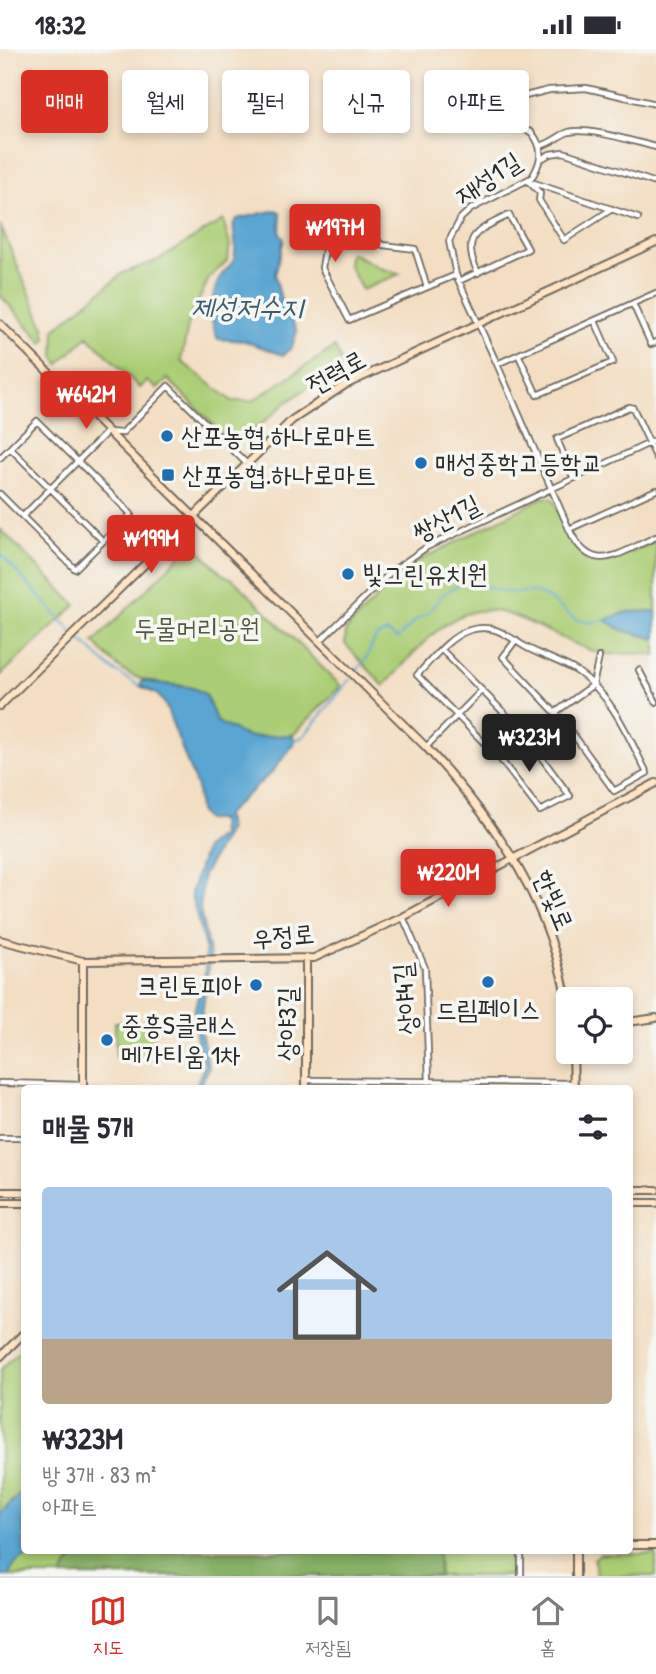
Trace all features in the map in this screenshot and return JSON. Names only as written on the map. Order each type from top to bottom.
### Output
[{"type":"street","name":"재성1길","points":[[656,104],[586,88],[549,90],[521,97],[485,90],[485,110],[495,119],[531,132],[540,146],[541,160],[529,182],[529,179],[475,207],[461,218],[449,241],[457,278],[480,323],[569,529],[584,554],[599,560],[656,537]]},
{"type":"street","points":[[540,146],[555,142],[567,133],[581,131],[656,147]]},
{"type":"street","points":[[541,160],[550,153],[564,152],[656,183]]},
{"type":"street","points":[[529,182],[638,218]]},
{"type":"street","points":[[529,182],[540,194]]},
{"type":"street","points":[[548,187],[540,194],[539,200],[564,240],[612,209]]},
{"type":"street","points":[[427,287],[415,249],[383,245],[338,216],[330,220],[321,268],[349,320],[427,287],[478,273],[528,249],[509,215],[480,230],[472,238],[470,254],[478,273]]},
{"type":"street","name":"전력로","points":[[0,706],[292,420],[333,392],[656,242]]},
{"type":"street","points":[[497,364],[656,293]]},
{"type":"street","points":[[633,304],[651,344],[656,342]]},
{"type":"street","points":[[519,356],[537,395],[613,362],[595,321]]},
{"type":"street","points":[[0,324],[319,641]]},
{"type":"street","points":[[22,516],[107,432],[122,433],[160,391],[170,386],[246,463]]},
{"type":"street","points":[[573,477],[557,439],[629,408],[633,408],[656,457]]},
{"type":"street","points":[[0,458],[37,421],[131,515],[75,569],[0,494]]},
{"type":"street","name":"쌍산1길","points":[[319,641],[386,577],[415,554],[656,440]]},
{"type":"street","points":[[10,448],[103,541]]},
{"type":"street","points":[[569,529],[656,490]]},
{"type":"street","points":[[442,650],[534,745],[570,796],[540,811],[501,760],[417,675],[442,650],[458,635],[480,628],[496,629],[574,670],[593,685],[613,709],[647,773],[614,791],[556,712],[503,657],[516,640]]},
{"type":"street","name":"한빛로","points":[[319,641],[426,747],[477,803],[515,859],[547,926],[563,987]]},
{"type":"street","points":[[556,712],[593,685],[600,657]]},
{"type":"street","points":[[639,670],[656,702]]},
{"type":"street","points":[[426,747],[483,690]]},
{"type":"street","name":"우정로","points":[[0,940],[83,961],[306,959],[328,952],[403,917],[656,783]]},
{"type":"street","name":"상야4길","points":[[403,917],[425,968],[429,1082]]},
{"type":"street","name":"상야3길","points":[[306,959],[306,1085]]},
{"type":"street","points":[[83,961],[83,1085]]},
{"type":"street","points":[[633,1022],[656,1019]]},
{"type":"street","points":[[573,1064],[574,1085]]},
{"type":"street","points":[[306,1080],[356,1085],[429,1082],[488,1085]]},
{"type":"street","points":[[0,1083],[23,1085]]},
{"type":"street","points":[[0,1138],[21,1138]]},
{"type":"street","points":[[633,1190],[656,1190]]},
{"type":"street","points":[[0,1192],[21,1192]]},
{"type":"street","points":[[0,1203],[21,1203]]},
{"type":"street","points":[[633,1203],[656,1203]]},
{"type":"street","points":[[0,1357],[21,1336]]},
{"type":"street","points":[[633,1545],[656,1545]]},
{"type":"street","points":[[521,1554],[521,1576]]},
{"type":"street","points":[[576,1554],[576,1576]]},
{"type":"green space","points":[[223,220],[230,245],[227,261],[209,278],[189,321],[181,361],[232,401],[252,401],[335,347],[342,364],[283,405],[249,435],[232,444],[168,379],[157,389],[147,381],[140,388],[88,336],[59,364],[54,357],[55,329],[123,273],[156,261]]},
{"type":"green space","points":[[0,225],[44,327],[46,340],[43,343],[0,295]]},
{"type":"green space","points":[[350,252],[380,268],[400,274],[362,290],[348,264]]},
{"type":"green space","points":[[544,497],[553,499],[573,539],[590,558],[614,558],[656,541],[656,656],[640,653],[601,653],[515,617],[485,610],[468,613],[436,631],[384,686],[345,644],[346,630],[394,580],[418,561]]},
{"type":"green space","points":[[0,529],[76,605],[0,676]]},
{"type":"green space","name":"두물머리공원","points":[[196,547],[222,574],[233,579],[341,686],[293,735],[249,737],[229,731],[220,725],[200,692],[190,687],[153,682],[133,676],[110,660],[94,642],[188,548]]},
{"type":"green space","points":[[115,1022],[153,1022],[154,1058],[116,1059]]},
{"type":"green space","points":[[21,1349],[21,1554],[509,1554],[514,1559],[514,1576],[0,1576],[0,1370]]},
{"type":"green space","points":[[76,1554],[438,1554],[439,1576],[61,1576]]},
{"type":"green space","points":[[600,1554],[656,1554],[656,1576],[596,1576],[594,1559]]},
{"type":"water","name":"제성저수지","points":[[276,210],[281,213],[280,233],[284,239],[275,275],[281,300],[297,331],[292,347],[283,355],[245,341],[218,339],[212,316],[217,284],[234,259],[234,223],[237,219]]},
{"type":"water","points":[[656,611],[656,639],[622,630],[605,620],[627,612]]},
{"type":"water","points":[[142,681],[193,688],[205,694],[217,722],[248,737],[293,735],[294,744],[272,772],[225,815],[229,829],[203,875],[200,909],[210,957],[200,1028],[209,1068],[200,1085],[196,1085],[205,1064],[198,1047],[193,1014],[205,973],[205,948],[191,894],[205,848],[221,835],[220,820],[206,820],[199,811],[197,788],[165,704],[158,695],[140,686]]},
{"type":"water","points":[[21,1493],[21,1554],[30,1554],[15,1564],[8,1576],[0,1576],[0,1514]]},
{"type":"waterway","points":[[0,553],[72,632]]},
{"type":"waterway","points":[[355,673],[376,637],[387,632],[397,639],[416,620],[429,612],[442,595],[466,580],[503,592],[532,592],[542,595],[584,622],[605,620]]},
{"type":"waterway","points":[[76,636],[113,670],[140,686]]},
{"type":"waterway","points":[[292,741],[303,737],[351,678]]},
{"type":"place","name":"산포농협 하나로마트","points":[[167,436]]},
{"type":"place","name":"매성중학고등학교","points":[[421,463]]},
{"type":"place","name":"산포농협.하나로마트","points":[[168,475]]},
{"type":"place","name":"빛그린유치원","points":[[348,574]]},
{"type":"place","name":"드림페이스","points":[[488,982]]},
{"type":"place","name":"크린토피아","points":[[256,985]]},
{"type":"place","name":"중흥S클래스 메가티움 1차","points":[[107,1040]]}]
